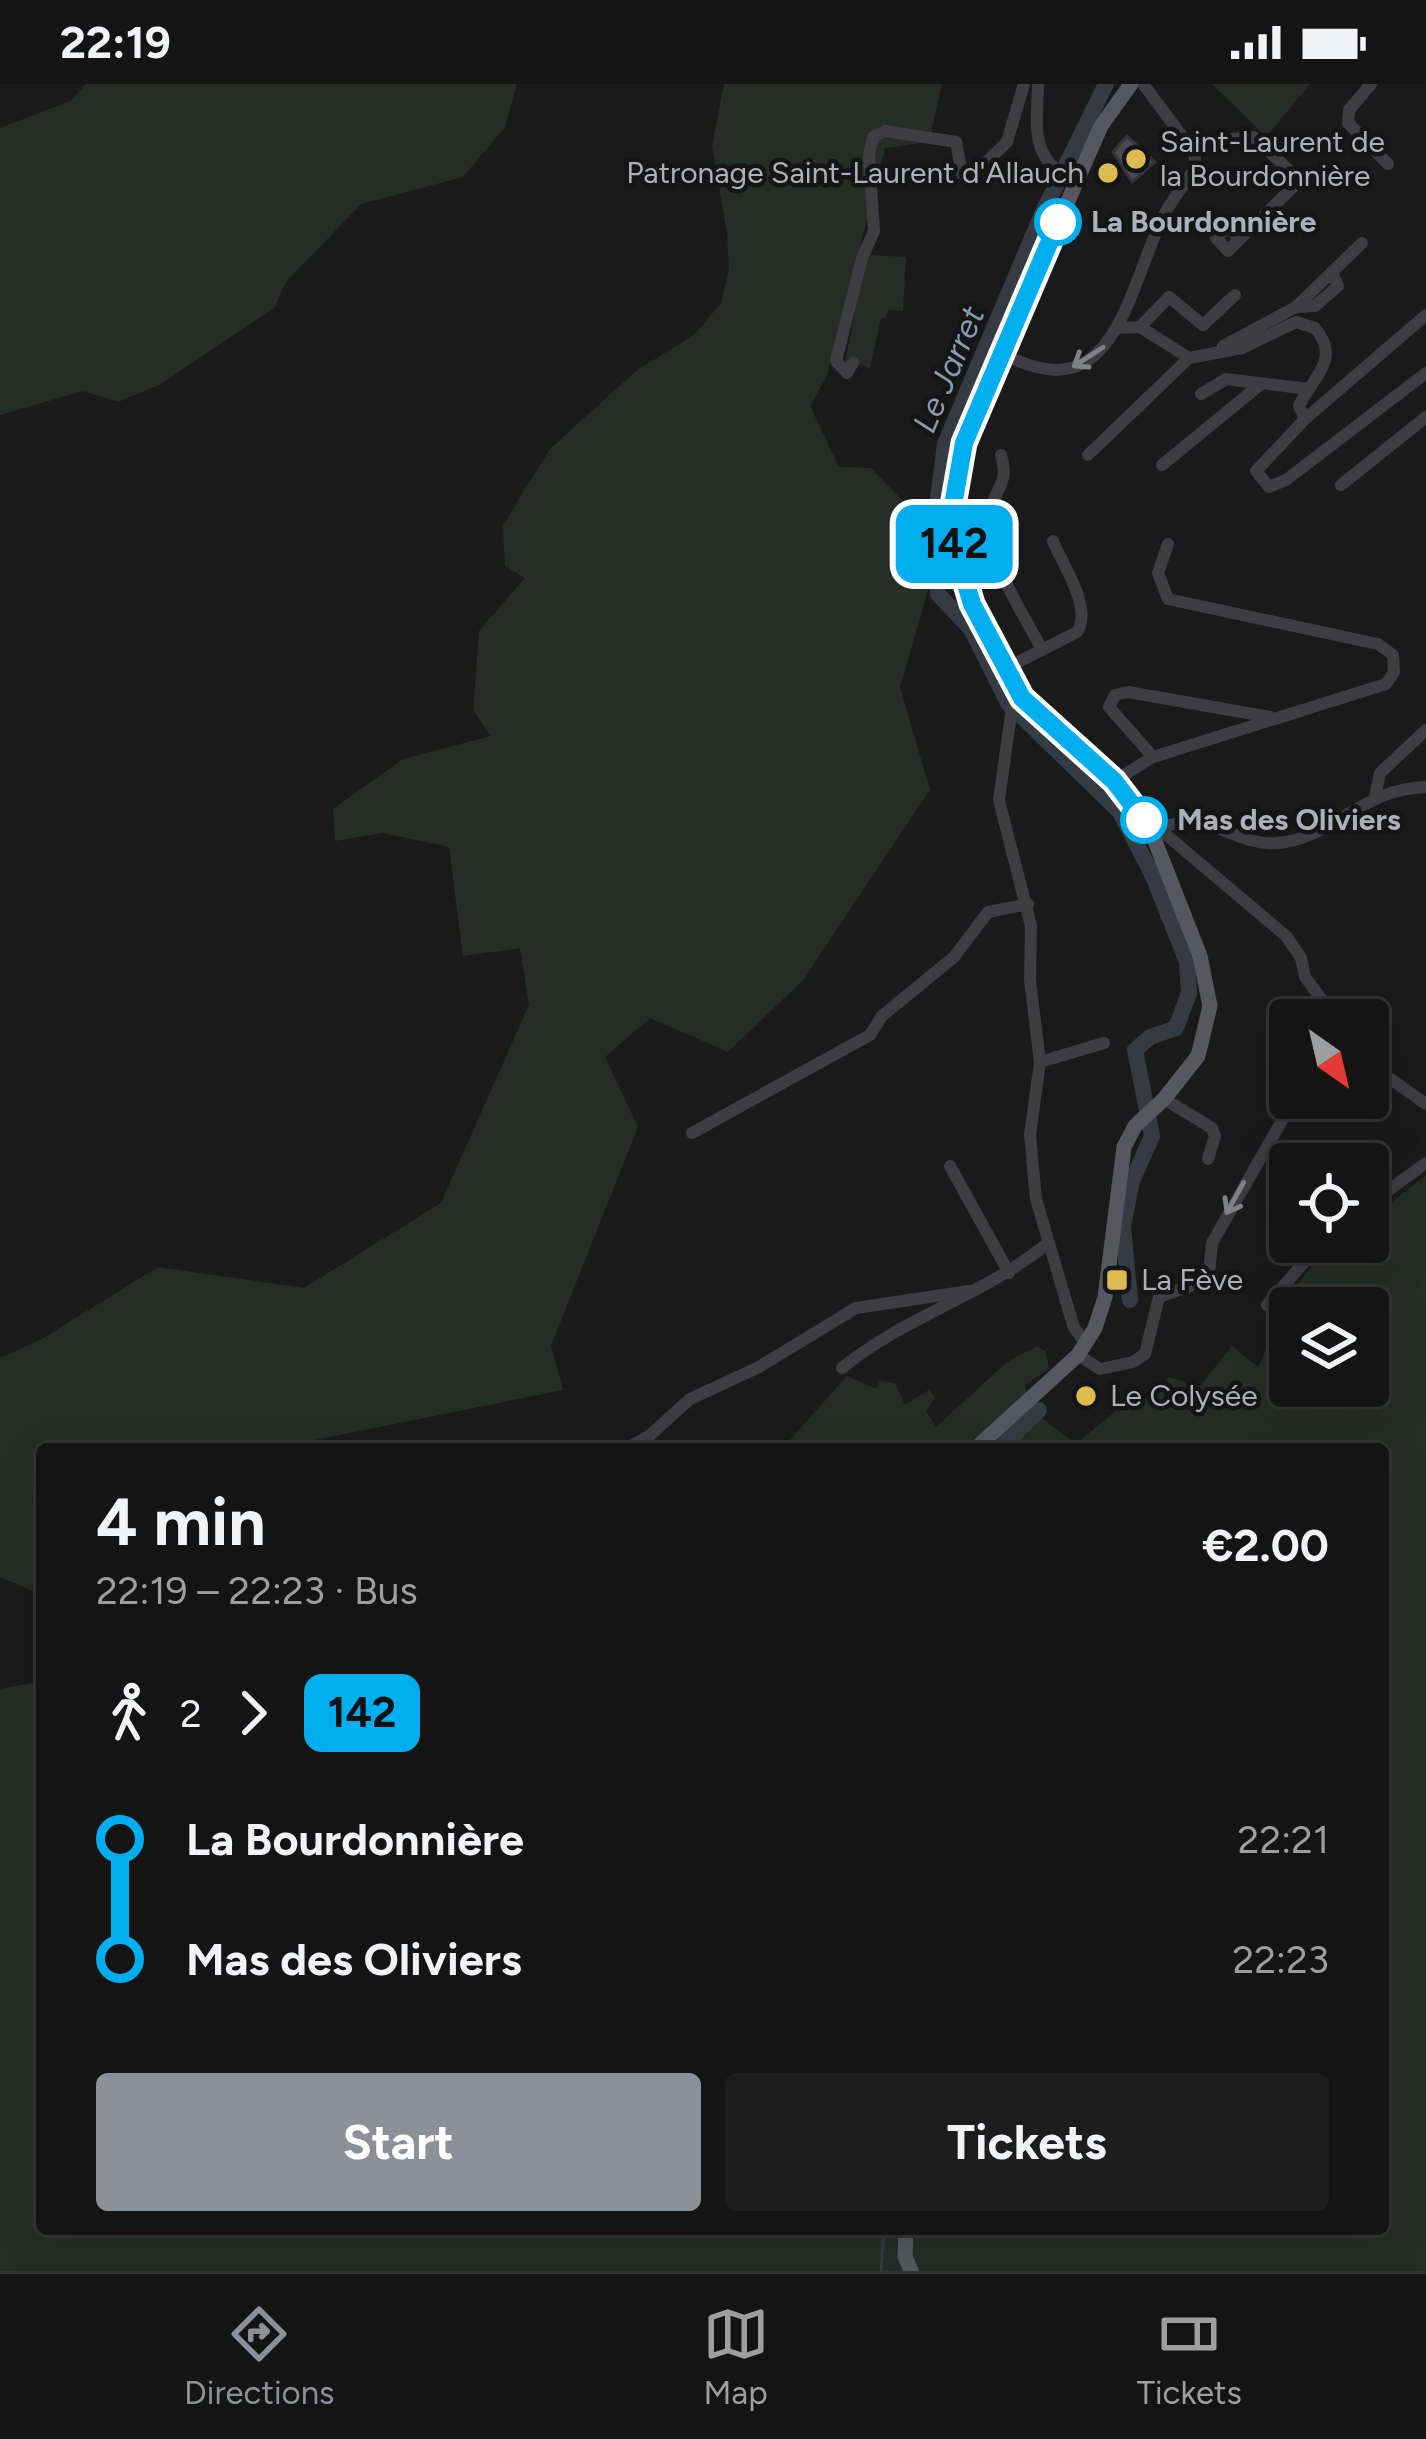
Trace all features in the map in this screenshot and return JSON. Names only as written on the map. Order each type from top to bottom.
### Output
[{"type":"main road","points":[[981,1443],[1082,1349],[1105,1297],[1119,1164],[1129,1135],[1198,1056],[1210,1006],[1200,956],[1154,830],[1114,781],[1017,705],[960,574],[952,511],[964,443],[1066,178],[1131,84]]},
{"type":"main road","points":[[906,2235],[905,2256],[911,2271]]},
{"type":"street","points":[[853,363],[847,373],[836,361],[862,258],[874,231],[869,155],[873,137],[884,131],[956,142],[962,174],[971,177],[1007,142],[1024,84]]},
{"type":"street","points":[[1038,84],[1040,148],[1066,178]]},
{"type":"street","points":[[1000,352],[1027,367],[1056,372],[1099,354],[1119,328],[1162,218],[1196,166],[1187,143],[1143,84]]},
{"type":"street","points":[[1371,84],[1346,116],[1388,164]]},
{"type":"street","points":[[1187,143],[1254,136],[1295,176],[1297,183],[1240,239]]},
{"type":"street","points":[[1088,455],[1190,358],[1296,307],[1320,304],[1337,286],[1332,272],[1363,243]]},
{"type":"street","points":[[1140,327],[1169,297],[1203,325],[1235,295]]},
{"type":"street","points":[[1131,297],[1140,327]]},
{"type":"street","points":[[1426,315],[1305,419],[1256,471],[1269,488],[1426,373]]},
{"type":"street","points":[[1211,351],[1242,348],[1297,322],[1309,325],[1324,340],[1327,357],[1299,406],[1305,419]]},
{"type":"street","points":[[1119,328],[1140,327],[1190,358]]},
{"type":"street","points":[[1201,394],[1226,379],[1309,389]]},
{"type":"street","points":[[1162,465],[1261,384]]},
{"type":"street","points":[[1341,485],[1426,417]]},
{"type":"street","points":[[1000,455],[1006,473],[989,517],[999,565],[1042,650]]},
{"type":"street","points":[[1005,669],[1076,632],[1083,622],[1082,608],[1053,541]]},
{"type":"street","points":[[1114,781],[1153,757],[1385,685],[1394,672],[1393,655],[1378,644],[1168,599],[1159,580],[1161,555],[1168,544]]},
{"type":"street","points":[[1153,757],[1109,707],[1115,695],[1128,692],[1277,718]]},
{"type":"street","points":[[1017,705],[999,800],[1028,904],[1030,980],[1040,1062],[1030,1135],[1047,1244],[1089,1366],[1140,1359],[1148,1349],[1159,1297],[1209,1273],[1212,1243],[1283,1119]]},
{"type":"street","points":[[1375,797],[1380,773],[1426,730]]},
{"type":"street","points":[[1154,830],[1183,820],[1206,821],[1239,836],[1284,842],[1375,797],[1426,787]]},
{"type":"street","points":[[1154,830],[1286,937],[1301,958],[1304,977],[1321,999]]},
{"type":"street","points":[[692,1132],[870,1035],[882,1016],[953,957],[988,913],[1028,904]]},
{"type":"street","points":[[1040,1062],[1104,1043]]},
{"type":"street","points":[[1389,1078],[1426,1104]]},
{"type":"street","points":[[1160,1102],[1212,1128],[1215,1136],[1208,1159]]},
{"type":"street","points":[[1389,1189],[1426,1163]]},
{"type":"street","points":[[950,1166],[1009,1273]]},
{"type":"street","points":[[842,1368],[874,1342],[1009,1273],[1047,1244]]},
{"type":"street","points":[[1283,1268],[1291,1263]]},
{"type":"street","points":[[1267,1305],[1304,1263]]},
{"type":"street","points":[[637,1443],[690,1399],[757,1368],[856,1308],[976,1290]]},
{"type":"shaded area","points":[[86,84],[517,84],[505,127],[463,177],[361,204],[286,282],[275,307],[161,384],[118,402],[83,391],[0,415],[0,128],[71,101]]},
{"type":"shaded area","points":[[724,84],[942,84],[929,142],[885,148],[827,376],[810,406],[839,467],[871,468],[904,502],[902,536],[930,584],[900,687],[930,790],[804,979],[728,1052],[650,1018],[605,1057],[638,1127],[551,1346],[563,1390],[300,1443],[36,1443],[36,1592],[0,1577],[0,1358],[40,1340],[158,1267],[304,1288],[441,1203],[529,1005],[520,948],[463,956],[449,847],[383,833],[335,841],[333,809],[403,759],[491,736],[473,710],[479,631],[525,578],[505,566],[503,525],[550,449],[636,371],[695,334],[721,303],[729,270],[727,232],[712,146]]},
{"type":"shaded area","points":[[1212,84],[1310,84],[1266,137]]},
{"type":"shaded area","points":[[868,255],[906,257],[903,311],[888,310],[886,318],[881,318],[870,368],[845,361]]},
{"type":"shaded area","points":[[1426,1175],[1426,2271],[0,2271],[0,1689],[36,1682],[36,2235],[1389,2235],[1389,1443],[1077,1443],[1130,1399],[1151,1399],[1168,1377],[1200,1386],[1232,1346],[1258,1367],[1269,1343],[1269,1407],[1389,1407],[1389,1287],[1296,1287],[1316,1263],[1389,1263],[1389,1204]]},
{"type":"shaded area","points":[[1037,1346],[1046,1352],[1049,1369],[1025,1385],[1031,1410],[1075,1443],[787,1443],[847,1376],[876,1389],[880,1381],[895,1383],[905,1405],[929,1390],[935,1397],[926,1411],[936,1427],[1006,1363]]},
{"type":"building","name":"Saint-Laurent de la Bourdonnière","points":[[1127,136],[1155,162],[1132,182],[1113,152]]},
{"type":"waterway","name":"Le Jarret","points":[[1106,84],[1042,214],[945,444],[932,545],[938,594],[971,629],[1008,703],[1120,812],[1153,876],[1187,962],[1189,993],[1176,1028],[1150,1037],[1135,1050],[1152,1136],[1132,1181],[1123,1226],[1130,1300]]},
{"type":"waterway","name":"Le Jarret","points":[[1005,1443],[1039,1410]]},
{"type":"waterway","name":"Le Jarret","points":[[881,2271],[884,2235]]},
{"type":"bus line","name":"142","points":[[1058,222],[970,424],[955,486],[954,544],[972,604],[1022,698],[1114,781],[1144,820]]},
{"type":"place","name":"Saint-Laurent de la Bourdonnière","points":[[1136,159]]},
{"type":"place","name":"Patronage Saint-Laurent d'Allauch","points":[[1108,173]]},
{"type":"place","name":"La Bourdonnière","points":[[1058,222]]},
{"type":"place","name":"Mas des Oliviers","points":[[1144,820]]},
{"type":"place","name":"La Fève","points":[[1117,1280]]},
{"type":"place","name":"Le Colysée","points":[[1086,1396]]}]
